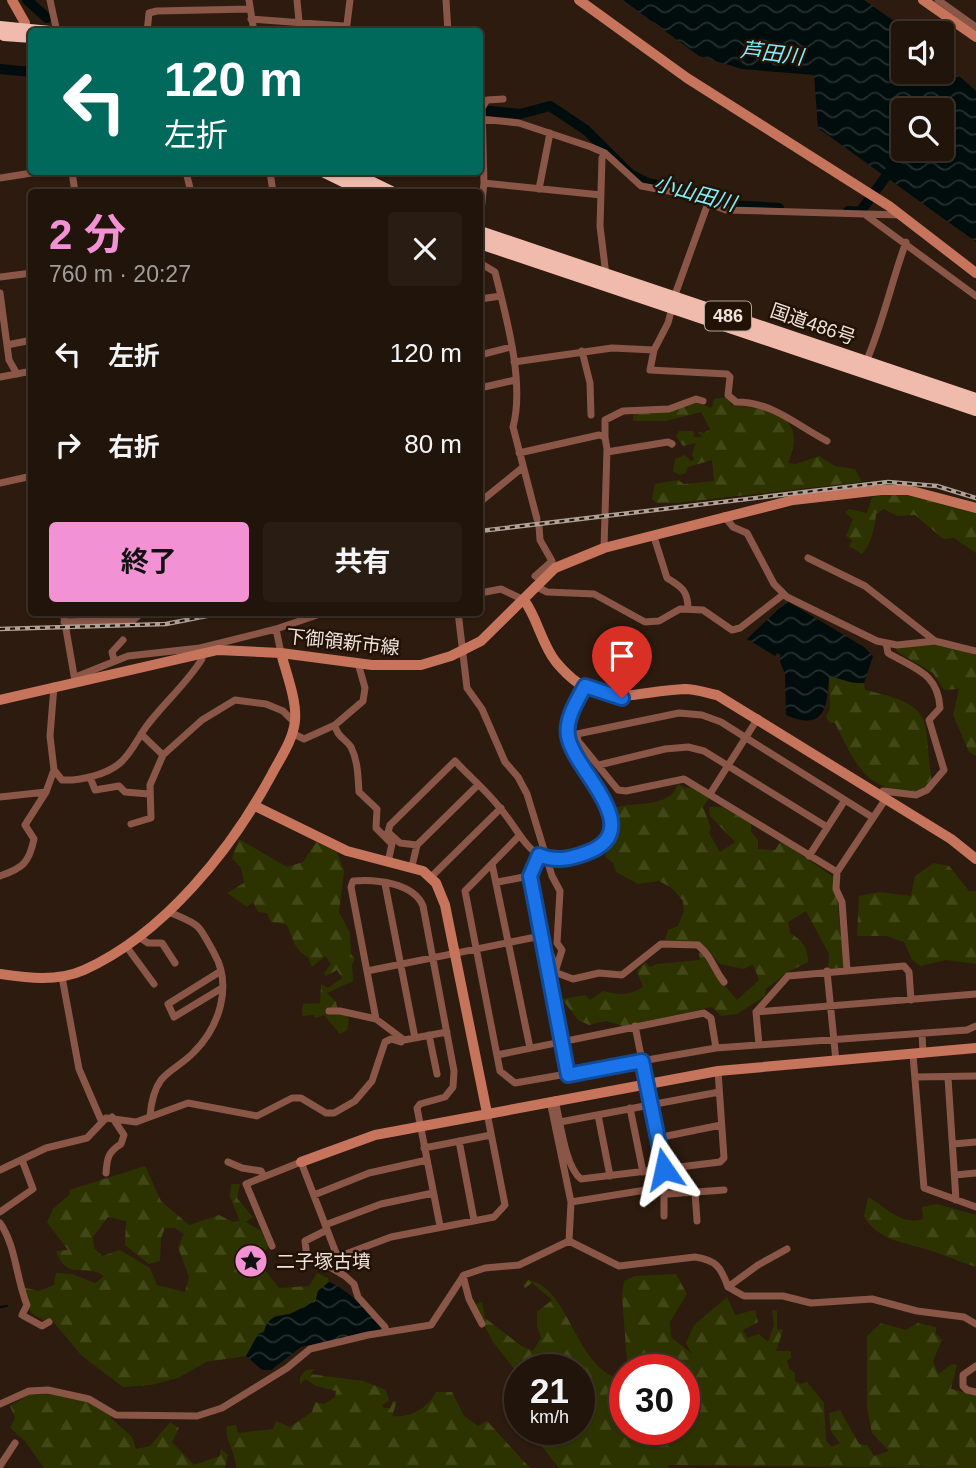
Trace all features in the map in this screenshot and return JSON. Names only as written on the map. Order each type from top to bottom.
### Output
[{"type":"highway","points":[[0,27],[27,33]]},
{"type":"highway","points":[[0,35],[27,33]]},
{"type":"highway","points":[[332,175],[360,189]]},
{"type":"highway","points":[[356,175],[385,189]]},
{"type":"highway","name":"国道486号","points":[[483,233],[976,410]]},
{"type":"highway","name":"国道486号","points":[[483,244],[866,362],[976,399]]},
{"type":"street","points":[[12,0],[27,33]]},
{"type":"street","points":[[50,0],[56,28]]},
{"type":"street","points":[[297,0],[300,28]]},
{"type":"street","points":[[345,28],[350,0]]},
{"type":"street","points":[[446,0],[448,28]]},
{"type":"street","points":[[579,0],[687,78],[901,215],[976,273]]},
{"type":"street","points":[[923,0],[976,37]]},
{"type":"street","points":[[938,0],[976,27]]},
{"type":"street","points":[[147,28],[149,13],[249,4],[253,28]]},
{"type":"street","points":[[251,19],[300,21],[339,28]]},
{"type":"street","points":[[483,112],[487,100],[503,99]]},
{"type":"street","points":[[483,115],[519,123],[605,153],[641,186],[680,194],[726,211],[901,215]]},
{"type":"street","points":[[538,189],[550,133]]},
{"type":"street","points":[[483,149],[483,192]]},
{"type":"street","points":[[605,153],[602,158],[601,195],[606,275]]},
{"type":"street","points":[[0,178],[28,174]]},
{"type":"street","points":[[484,183],[601,195]]},
{"type":"street","points":[[708,206],[654,351],[650,370],[727,374],[730,377],[728,394],[736,402],[755,402],[779,410],[795,424],[827,441]]},
{"type":"street","points":[[867,216],[906,242],[976,296]]},
{"type":"street","points":[[866,362],[890,302],[891,285],[906,242]]},
{"type":"street","points":[[483,265],[495,272],[514,362],[516,416],[513,427],[540,540],[552,561],[535,576],[547,592],[594,594],[645,622],[659,621],[680,609],[703,610],[732,630],[740,628],[784,594]]},
{"type":"street","points":[[0,277],[28,274]]},
{"type":"street","points":[[0,293],[9,360],[17,374]]},
{"type":"street","points":[[483,299],[501,296]]},
{"type":"street","points":[[7,345],[28,341]]},
{"type":"street","points":[[483,354],[511,347]]},
{"type":"street","points":[[514,362],[612,348],[654,351]]},
{"type":"street","points":[[582,351],[590,383],[591,415]]},
{"type":"street","points":[[0,377],[28,372]]},
{"type":"street","points":[[483,387],[515,380]]},
{"type":"street","points":[[604,548],[607,452],[605,421],[623,411],[669,409],[696,399],[703,401]]},
{"type":"street","points":[[519,453],[599,435],[605,437]]},
{"type":"street","points":[[607,452],[668,442],[672,444]]},
{"type":"street","points":[[483,500],[522,467]]},
{"type":"street","points":[[0,483],[28,477]]},
{"type":"street","name":"下御領新市線","points":[[0,700],[200,650],[281,653],[358,663],[421,665],[481,641],[524,600],[538,582],[569,559],[604,548],[793,500],[881,490],[908,490],[976,508]]},
{"type":"street","points":[[724,516],[733,527],[747,533],[774,584],[784,594],[886,643],[935,641],[976,651]]},
{"type":"street","points":[[654,537],[667,578],[683,588],[688,596],[688,609]]},
{"type":"street","points":[[808,558],[865,586],[935,641]]},
{"type":"street","points":[[483,592],[500,589],[524,600],[534,613],[554,659],[568,675],[585,686],[622,698],[688,689],[718,695],[951,839],[976,859]]},
{"type":"street","points":[[63,616],[75,681]]},
{"type":"street","points":[[64,622],[133,620],[138,616]]},
{"type":"street","points":[[75,681],[78,676],[114,660],[185,647],[200,650],[314,616]]},
{"type":"street","points":[[459,616],[470,696],[482,709],[505,762],[519,777],[527,794],[543,857],[560,891],[557,943],[562,950],[556,969]]},
{"type":"street","points":[[0,974],[62,977],[83,970],[126,946],[169,912],[218,856],[255,806],[292,733],[294,722],[276,629]]},
{"type":"street","points":[[114,660],[112,652],[123,640]]},
{"type":"street","points":[[847,970],[842,902],[836,888],[837,872],[884,797],[883,791],[887,789],[908,797],[916,795],[927,790],[944,770],[929,720],[940,708],[939,690],[933,680],[888,653],[886,643]]},
{"type":"street","points":[[54,770],[62,780],[90,777],[120,764],[141,734],[192,675],[202,659],[200,650]]},
{"type":"street","points":[[292,733],[304,739],[335,725],[363,701],[365,688],[358,663]]},
{"type":"street","points":[[0,876],[25,866],[30,860],[34,839],[25,825],[46,792],[54,770],[50,736],[54,686]]},
{"type":"street","points":[[418,845],[400,843],[388,832],[390,825],[455,761],[501,808],[518,837],[543,857],[571,858],[597,849],[607,840],[612,828],[595,780],[571,748],[567,733],[570,717],[585,686]]},
{"type":"street","points":[[131,824],[151,818],[149,794],[163,755],[202,720],[235,700],[266,704],[283,711],[294,722]]},
{"type":"street","points":[[837,872],[684,779],[626,791],[618,790],[578,741],[577,734],[679,713],[702,715],[721,722],[746,737],[872,817]]},
{"type":"street","points":[[710,794],[758,719]]},
{"type":"street","points":[[335,725],[339,736],[350,746],[356,760],[359,792],[377,809],[376,828],[392,844],[388,862]]},
{"type":"street","points":[[141,734],[163,755]]},
{"type":"street","points":[[599,765],[688,747],[704,751],[827,827]]},
{"type":"street","points":[[90,777],[95,790],[118,786],[125,792],[149,794]]},
{"type":"street","points":[[412,866],[418,845],[478,785]]},
{"type":"street","points":[[0,796],[46,792]]},
{"type":"street","points":[[809,856],[845,800]]},
{"type":"street","points":[[255,806],[347,851],[412,866],[431,877],[442,893],[505,1205],[494,1217],[391,1237],[343,1255],[336,1253],[301,1162]]},
{"type":"street","points":[[431,877],[501,808]]},
{"type":"street","points":[[518,837],[465,891],[500,1070],[515,1083],[716,1048],[967,1030],[976,1026]]},
{"type":"street","points":[[543,857],[530,876],[568,1075]]},
{"type":"street","points":[[492,864],[498,882],[530,1048]]},
{"type":"street","points":[[498,882],[530,876]]},
{"type":"street","points":[[376,1019],[351,887],[353,881],[404,887],[420,898],[455,1080],[445,1097],[421,1104],[417,1108],[440,1226]]},
{"type":"street","points":[[385,884],[415,1038]]},
{"type":"street","points":[[150,1116],[151,1100],[161,1080],[195,1052],[222,1005],[220,964],[198,925],[169,912]]},
{"type":"street","points":[[367,971],[541,936]]},
{"type":"street","points":[[139,937],[148,943],[162,943],[175,963]]},
{"type":"street","points":[[544,950],[549,949],[557,973],[573,979],[599,973],[622,975],[661,944],[698,945],[715,961],[716,971],[724,982]]},
{"type":"street","points":[[126,946],[154,984]]},
{"type":"street","points":[[759,1045],[756,1012],[788,976],[904,966],[909,972],[911,1000]]},
{"type":"street","points":[[221,971],[168,1004],[174,1017],[222,988]]},
{"type":"street","points":[[827,971],[836,1061]]},
{"type":"street","points":[[62,977],[79,1069],[101,1120]]},
{"type":"street","points":[[756,1012],[976,994]]},
{"type":"street","points":[[329,1011],[376,1019],[404,1040]]},
{"type":"street","points":[[497,1055],[704,1013],[711,1018],[716,1048]]},
{"type":"street","points":[[635,1026],[664,1169]]},
{"type":"street","points":[[0,1170],[46,1148],[87,1138],[101,1120],[112,1117],[136,1122],[188,1103],[257,1116],[292,1098],[301,1098],[326,1113],[334,1114],[355,1101],[372,1081],[385,1042],[391,1039],[401,1042],[447,1031]]},
{"type":"street","points":[[922,1033],[915,1077],[924,1188],[976,1207]]},
{"type":"street","points":[[429,1035],[438,1074]]},
{"type":"street","points":[[272,1245],[246,1184],[375,1135],[718,1071],[976,1048]]},
{"type":"street","points":[[552,1101],[575,1175],[581,1179],[719,1163],[724,1158],[718,1071]]},
{"type":"street","points":[[915,1077],[976,1076]]},
{"type":"street","points":[[948,1078],[956,1200]]},
{"type":"street","points":[[560,1122],[719,1092]]},
{"type":"street","points":[[552,1101],[571,1202],[569,1241]]},
{"type":"street","points":[[630,1108],[643,1172]]},
{"type":"street","points":[[597,1115],[610,1176]]},
{"type":"street","points":[[106,1172],[107,1158],[112,1150],[121,1144],[124,1135],[112,1117]]},
{"type":"street","points":[[657,1138],[721,1125]]},
{"type":"street","points":[[425,1148],[491,1135]]},
{"type":"street","points":[[459,1141],[474,1220]]},
{"type":"street","points":[[953,1144],[976,1142]]},
{"type":"street","points":[[0,1212],[33,1189],[22,1160]]},
{"type":"street","points":[[314,1195],[369,1173],[427,1160]]},
{"type":"street","points":[[228,1162],[242,1168],[261,1171],[264,1176]]},
{"type":"street","points":[[955,1175],[976,1173]]},
{"type":"street","points":[[571,1202],[652,1189],[664,1193],[724,1190]]},
{"type":"street","points":[[695,1192],[697,1221]]},
{"type":"street","points":[[386,1332],[385,1326],[358,1297],[354,1284],[318,1260],[307,1258],[305,1241],[326,1228],[381,1204],[433,1193]]},
{"type":"street","points":[[664,1193],[664,1216]]},
{"type":"street","points":[[0,1223],[17,1265],[16,1279],[27,1305],[22,1315],[41,1326],[49,1322]]},
{"type":"street","points":[[0,1404],[29,1391],[48,1390],[89,1399],[116,1415],[197,1416],[222,1408],[287,1368],[310,1349],[431,1325],[463,1276],[485,1268],[519,1265],[569,1241]]},
{"type":"street","points":[[569,1241],[619,1266],[695,1257],[707,1259],[721,1269],[728,1287],[744,1296],[783,1296],[811,1303],[872,1299],[917,1311],[964,1317],[976,1324]]},
{"type":"street","points":[[728,1287],[758,1265],[787,1249]]},
{"type":"street","points":[[463,1276],[469,1299],[482,1324]]},
{"type":"street","points":[[976,1366],[963,1375],[962,1382],[967,1390],[976,1392]]},
{"type":"street","points":[[0,1466],[15,1443]]},
{"type":"green space","points":[[729,397],[731,405],[771,412],[789,424],[793,434],[793,447],[788,463],[796,464],[819,456],[835,466],[855,469],[862,482],[657,503],[652,499],[655,484],[678,480],[684,484],[714,481],[712,460],[688,467],[686,473],[679,475],[673,471],[675,459],[685,455],[691,461],[694,460],[692,454],[696,443],[683,446],[676,436],[679,431],[693,431],[694,437],[702,437],[698,432],[704,433],[710,429],[701,412],[666,421],[633,421],[633,414],[694,402],[712,408],[714,399]]},
{"type":"green space","points":[[890,492],[923,497],[976,511],[976,553],[954,538],[943,539],[915,515],[897,516],[884,509],[876,514],[872,536],[862,554],[849,546],[852,540],[846,536],[853,519],[845,513],[849,509],[867,513],[872,497]]},
{"type":"green space","points":[[900,642],[960,646],[976,656],[976,756],[969,752],[953,715],[959,689],[944,690],[933,673],[896,651]]},
{"type":"green space","points":[[829,677],[864,683],[865,690],[889,696],[917,710],[923,719],[928,743],[932,782],[926,790],[891,789],[878,784],[858,766],[835,723],[830,723],[826,717],[830,709]]},
{"type":"green space","points":[[678,784],[685,788],[693,787],[709,798],[703,807],[711,828],[709,833],[720,852],[735,842],[710,816],[709,807],[722,807],[751,823],[751,832],[758,840],[758,849],[775,850],[781,841],[835,878],[844,967],[828,969],[829,954],[806,911],[788,922],[790,933],[805,949],[808,962],[788,972],[766,989],[765,996],[737,1014],[721,1016],[712,1007],[623,1026],[606,1021],[589,1025],[578,1020],[562,999],[585,995],[590,1000],[603,991],[624,994],[638,990],[643,987],[637,971],[645,962],[650,967],[700,960],[699,953],[703,951],[724,985],[737,1000],[759,980],[753,964],[744,969],[720,964],[702,944],[665,940],[668,930],[678,926],[684,911],[683,901],[672,888],[659,881],[638,884],[616,872],[613,863],[605,856],[617,829],[614,808],[660,801],[674,792]]},
{"type":"green space","points":[[239,839],[287,867],[303,862],[316,842],[337,852],[344,871],[339,912],[350,933],[351,954],[355,959],[352,965],[353,981],[327,993],[336,1002],[338,1012],[343,1012],[349,1019],[347,1030],[340,1034],[324,1015],[315,1018],[314,1015],[302,1016],[303,1004],[320,1003],[321,984],[328,988],[342,978],[337,970],[326,976],[324,973],[331,964],[325,956],[312,967],[308,957],[297,947],[286,924],[271,922],[267,913],[258,912],[253,902],[247,907],[227,893],[244,883],[241,868],[232,858]]},
{"type":"green space","points":[[934,863],[949,866],[969,891],[976,891],[976,964],[946,960],[921,966],[912,960],[904,942],[887,936],[857,936],[859,896],[879,892],[911,896],[915,876]]},
{"type":"green space","points":[[145,1166],[161,1201],[189,1225],[219,1215],[233,1222],[240,1221],[230,1197],[231,1184],[240,1184],[237,1198],[253,1217],[246,1222],[261,1231],[268,1244],[267,1249],[255,1257],[279,1288],[309,1286],[317,1273],[328,1278],[329,1282],[319,1291],[315,1302],[289,1314],[274,1316],[246,1356],[206,1362],[178,1378],[151,1385],[123,1387],[82,1356],[51,1319],[43,1320],[31,1313],[22,1287],[39,1291],[54,1285],[56,1273],[72,1274],[95,1283],[104,1276],[97,1272],[71,1269],[61,1261],[56,1251],[68,1250],[47,1222],[53,1209],[70,1194],[69,1190]],"holes":[[[108,1217],[126,1221],[125,1245],[149,1264],[160,1261],[161,1238],[165,1228],[175,1228],[184,1234],[178,1247],[189,1277],[185,1292],[157,1285],[150,1268],[120,1250],[102,1256],[94,1248],[93,1237]]]},
{"type":"green space","points":[[868,1197],[907,1220],[923,1219],[922,1207],[937,1204],[976,1215],[976,1267],[884,1236],[864,1216]]},
{"type":"green space","points":[[676,1274],[687,1294],[670,1322],[671,1337],[692,1354],[626,1354],[622,1296],[624,1281],[635,1276]]},
{"type":"green space","points":[[528,1280],[542,1286],[554,1298],[589,1354],[504,1356],[493,1342],[474,1305],[482,1302],[485,1318],[520,1345],[533,1351],[541,1338],[537,1326],[537,1312],[552,1300],[532,1283],[525,1288],[523,1285]]},
{"type":"green space","points":[[727,1297],[735,1315],[755,1310],[758,1322],[743,1330],[747,1338],[759,1334],[768,1342],[774,1325],[772,1310],[777,1311],[777,1329],[783,1330],[776,1351],[791,1351],[791,1358],[787,1361],[789,1368],[795,1373],[795,1381],[800,1384],[807,1382],[824,1403],[826,1441],[832,1447],[840,1443],[831,1432],[829,1413],[840,1410],[859,1444],[867,1445],[874,1456],[889,1451],[872,1433],[867,1408],[867,1336],[881,1323],[906,1330],[918,1323],[936,1327],[936,1334],[942,1340],[933,1361],[938,1374],[952,1364],[957,1365],[951,1389],[976,1395],[976,1468],[669,1465],[668,1468],[559,1468],[541,1445],[595,1445],[595,1362],[608,1374],[609,1445],[700,1445],[700,1354],[692,1354],[686,1343],[694,1325]]},
{"type":"green space","points":[[315,1369],[310,1374],[363,1381],[386,1390],[389,1401],[382,1405],[384,1408],[390,1408],[393,1401],[397,1401],[392,1416],[418,1411],[436,1392],[452,1392],[464,1416],[478,1426],[487,1421],[504,1440],[504,1445],[509,1445],[530,1468],[236,1468],[227,1426],[236,1425],[238,1433],[273,1429],[276,1421],[290,1427],[312,1412],[315,1402],[324,1404],[335,1397],[336,1391],[316,1386],[305,1379],[300,1384],[300,1377],[306,1370]]},
{"type":"green space","points":[[49,1392],[95,1402],[111,1412],[111,1418],[132,1437],[136,1449],[150,1446],[170,1422],[179,1428],[172,1442],[194,1465],[220,1456],[221,1449],[228,1455],[225,1468],[44,1468],[25,1441],[10,1428],[15,1418],[10,1406],[32,1393]]},
{"type":"water","name":"芦田川","points":[[623,0],[864,0],[894,21],[891,21],[891,84],[954,84],[954,72],[976,91],[976,242],[818,128],[814,75],[742,69],[699,56]]},
{"type":"water","points":[[787,601],[864,647],[873,656],[864,683],[829,677],[825,707],[821,714],[809,720],[786,715],[785,674],[779,659],[781,655],[777,653],[775,656],[747,639]]},
{"type":"water","points":[[329,1282],[364,1307],[383,1326],[380,1330],[301,1347],[271,1370],[262,1370],[246,1356],[258,1334],[264,1332],[270,1320],[315,1302],[318,1291]]},
{"type":"waterway","points":[[27,0],[47,18]]},
{"type":"waterway","name":"小山田川","points":[[0,69],[28,72]]},
{"type":"waterway","name":"小山田川","points":[[483,110],[520,114],[550,106],[586,130],[630,174],[647,183],[683,190],[714,204],[779,208]]},
{"type":"waterway","name":"小山田川","points":[[848,211],[860,212],[897,161]]},
{"type":"waterway","points":[[0,1307],[7,1306]]},
{"type":"railway","points":[[483,531],[888,482],[937,486],[976,498]]},
{"type":"railway","points":[[0,629],[166,624],[207,616]]},
{"type":"place","name":"二子塚古墳","points":[[251,1261]]},
{"type":"route","points":[[622,698],[608,696],[585,686],[570,717],[567,733],[571,748],[595,780],[610,816],[612,828],[607,840],[597,849],[571,858],[555,860],[539,855],[530,876],[568,1075],[642,1061],[664,1169]]}]
